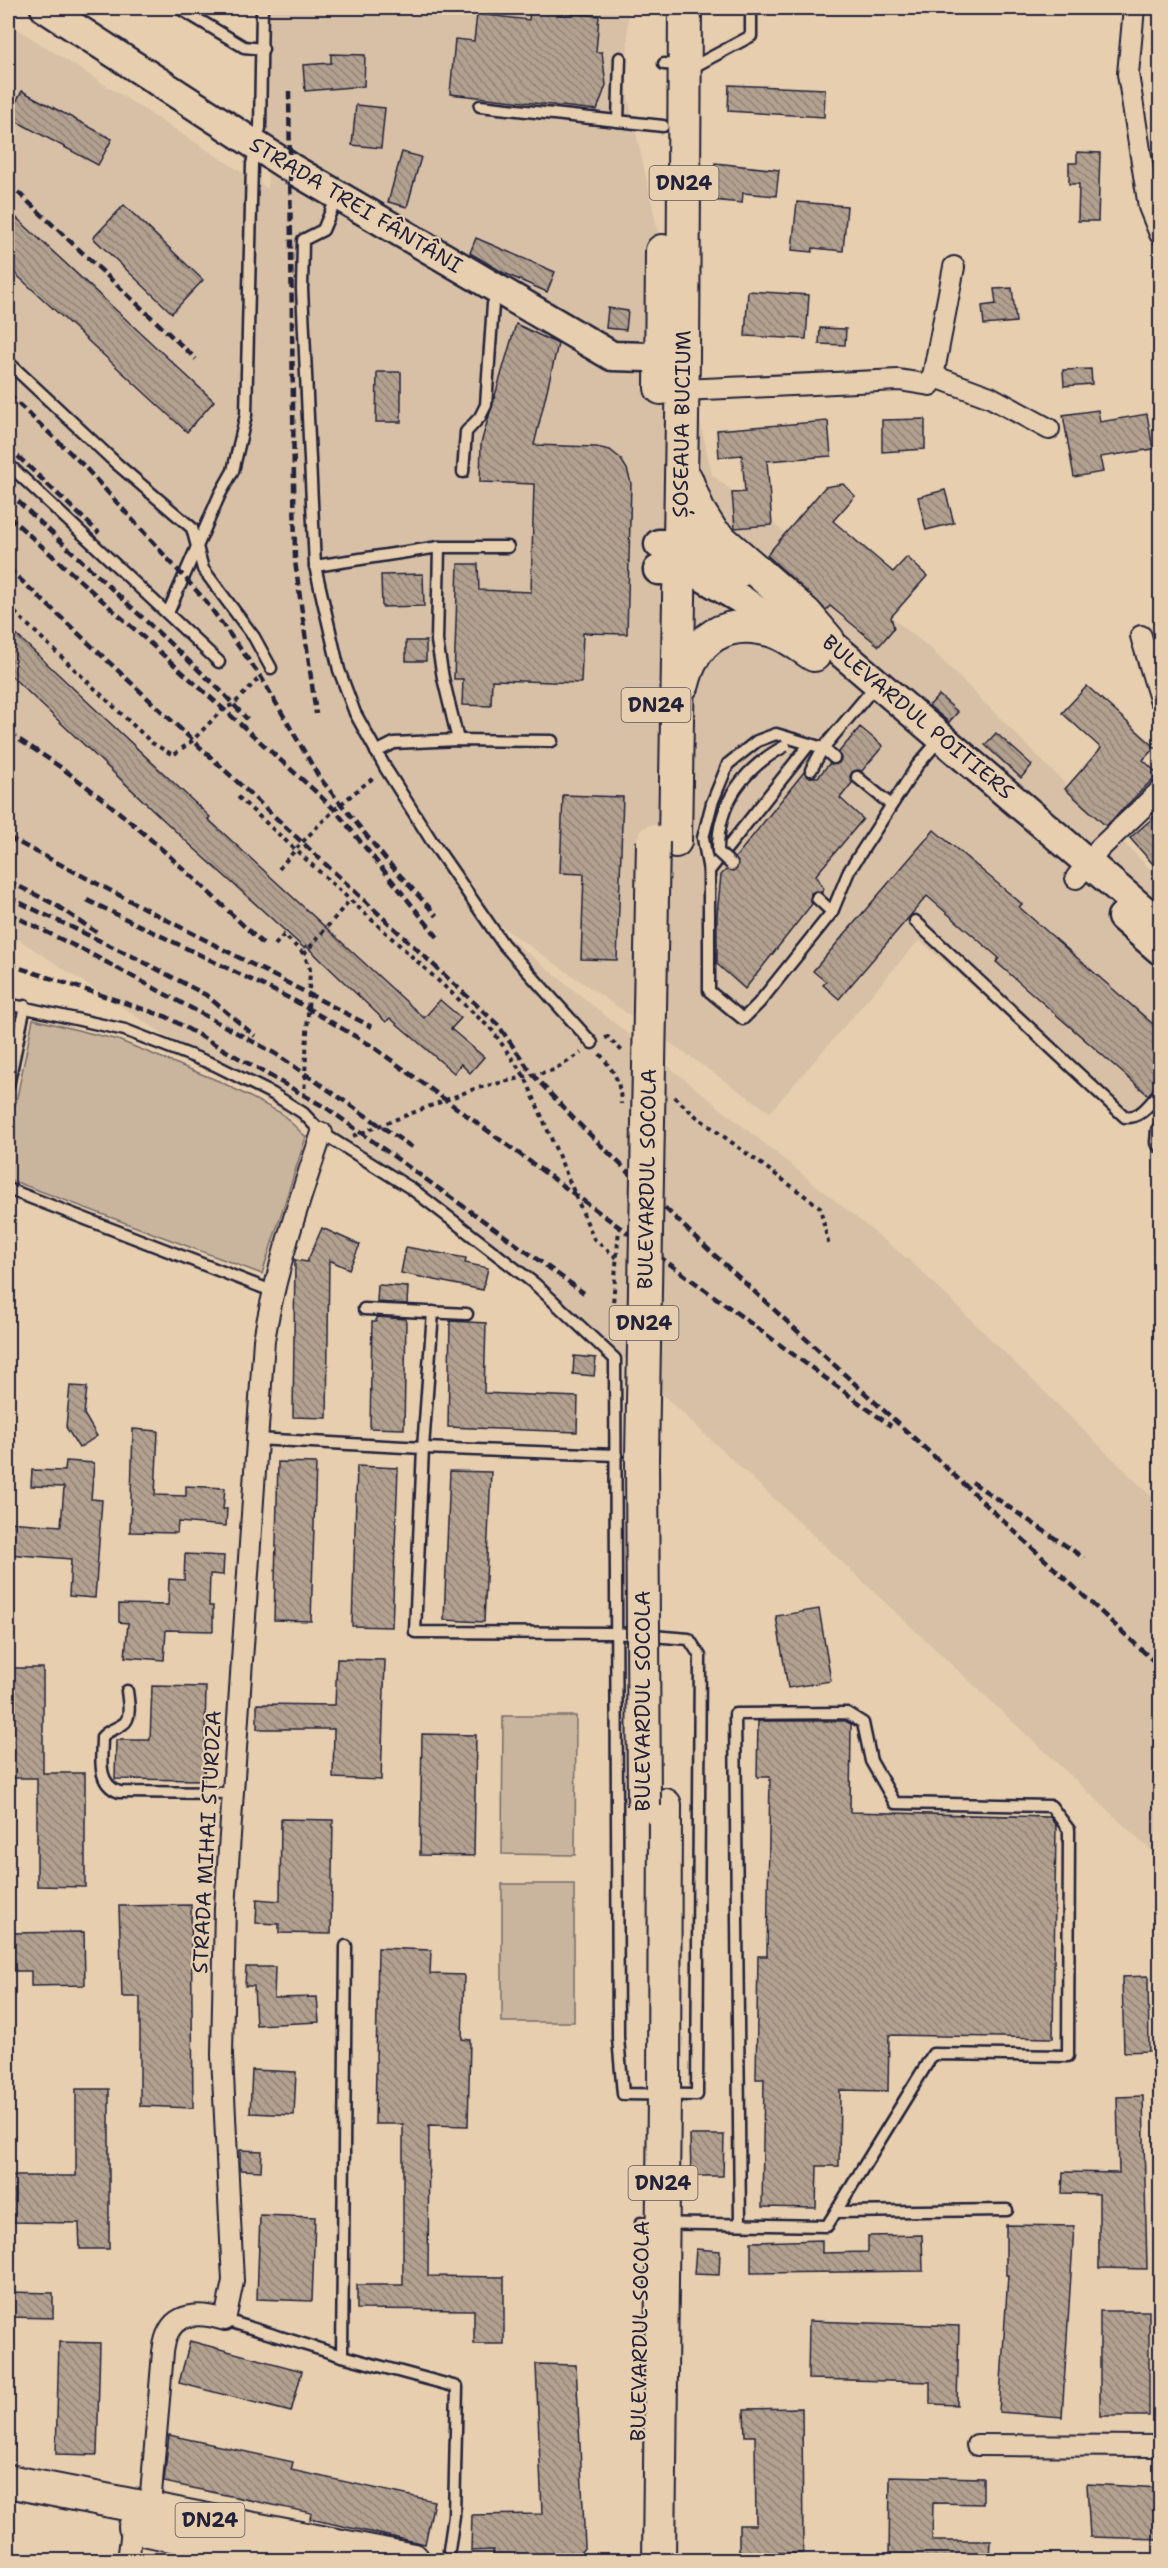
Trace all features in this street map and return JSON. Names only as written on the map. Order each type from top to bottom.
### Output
[{"type":"main road","name":"STRADA TREI FÂNTÂNI","points":[[45,8],[256,146],[612,356],[672,358]]},
{"type":"main road","name":"ȘOSEAUA BUCIUM","points":[[664,841],[674,64],[665,8]]},
{"type":"main road","name":"ȘOSEAUA BUCIUM","points":[[664,841],[677,705],[669,557],[681,465],[682,390],[672,358],[663,126],[685,8]]},
{"type":"main road","points":[[681,465],[698,510],[711,532],[805,613],[821,648]]},
{"type":"main road","name":"BULEVARDUL POITIERS","points":[[669,557],[717,584],[782,628],[821,648],[1083,870],[1161,950]]},
{"type":"main road","points":[[677,705],[686,672],[701,644],[721,630],[743,626],[775,631],[821,648]]},
{"type":"main road","name":"BULEVARDUL SOCOLA","points":[[638,2560],[652,2223],[654,2095],[654,1806],[662,1456],[664,841]]},
{"type":"main road","name":"BULEVARDUL POITIERS","points":[[1083,870],[1159,920]]},
{"type":"main road","name":"BULEVARDUL SOCOLA","points":[[652,2223],[659,2560]]},
{"type":"main road","name":"DN24","points":[[8,2481],[138,2513],[285,2560]]},
{"type":"main road","name":"DN24","points":[[8,2501],[138,2513],[413,2560]]},
{"type":"street","points":[[1134,8],[1128,74],[1149,207],[1161,234]]},
{"type":"street","points":[[682,390],[899,380],[930,384],[954,267]]},
{"type":"street","points":[[933,376],[990,397],[1049,429]]},
{"type":"street","points":[[1141,636],[1161,699]]},
{"type":"street","points":[[1083,870],[1161,791]]},
{"type":"street","name":"STRADA MIHAI STURDZA","points":[[225,2320],[232,2281],[222,2055],[225,1908],[264,1340],[272,1291],[330,1137]]},
{"type":"street","points":[[128,2560],[138,2513],[152,2494],[162,2352],[168,2330],[185,2317],[205,2314],[225,2320]]},
{"type":"street","points":[[977,2445],[1161,2446]]},
{"type":"lane","points":[[179,8],[244,47],[263,49]]},
{"type":"lane","points":[[168,613],[199,547],[220,494],[233,471],[246,415],[252,164],[260,129],[262,8]]},
{"type":"lane","points":[[674,64],[695,66],[751,36],[751,12]]},
{"type":"lane","points":[[618,121],[620,58]]},
{"type":"lane","points":[[480,106],[663,126]]},
{"type":"lane","points":[[338,195],[323,230],[303,240],[302,290],[315,566],[339,670],[355,713],[376,752],[431,840],[503,944],[592,1043]]},
{"type":"lane","points":[[463,472],[466,432],[480,417],[486,405],[493,304],[499,290]]},
{"type":"lane","points":[[8,362],[117,464],[192,528],[199,547],[203,569],[254,637],[271,668]]},
{"type":"lane","points":[[8,464],[219,662]]},
{"type":"lane","points":[[315,566],[439,547],[508,547]]},
{"type":"lane","points":[[439,547],[437,641],[443,678],[458,740]]},
{"type":"lane","points":[[709,871],[815,747],[871,691]]},
{"type":"lane","points":[[834,758],[815,747],[776,734],[757,741],[728,764],[711,803],[703,838],[709,871],[709,991],[743,1019],[759,1003],[832,912],[849,871],[891,805],[935,745]]},
{"type":"lane","points":[[376,752],[394,744],[458,740],[552,741]]},
{"type":"lane","points":[[731,864],[718,852],[718,833],[736,787],[748,770],[766,756],[785,746],[815,747]]},
{"type":"lane","points":[[811,770],[815,747]]},
{"type":"lane","points":[[857,777],[891,805]]},
{"type":"lane","points":[[817,898],[832,912]]},
{"type":"lane","points":[[915,921],[1125,1117],[1134,1118],[1143,1112],[1161,1092]]},
{"type":"lane","points":[[8,1004],[125,1030],[215,1065],[273,1094],[303,1113],[330,1137],[412,1189],[535,1284],[615,1359],[615,1633],[618,2038],[623,2094],[697,2095],[700,1656],[689,1640],[615,1633],[415,1632],[423,1448],[433,1312]]},
{"type":"lane","points":[[8,1086],[10,1062],[25,1006]]},
{"type":"lane","points":[[1161,1126],[1157,1130],[1156,1143],[1161,1147]]},
{"type":"lane","points":[[8,1190],[272,1291]]},
{"type":"lane","points":[[364,1309],[467,1314]]},
{"type":"lane","points":[[256,1439],[616,1455]]},
{"type":"lane","points":[[127,1690],[128,1719],[124,1724],[108,1730],[102,1737],[102,1779],[110,1788],[119,1792],[233,1793]]},
{"type":"lane","points":[[652,2223],[827,2226],[933,2054],[1068,2056],[1069,1830],[1051,1806],[895,1803],[871,1761],[863,1723],[847,1713],[735,1714],[740,2223]]},
{"type":"lane","points":[[342,2356],[346,1946]]},
{"type":"lane","points":[[836,2212],[1007,2210]]},
{"type":"lane","points":[[225,2320],[342,2356],[457,2387],[454,2516],[449,2550]]},
{"type":"path","points":[[8,606],[152,743],[173,755],[179,752],[224,708],[233,705],[271,668]]},
{"type":"path","points":[[279,869],[351,794],[386,769]]},
{"type":"path","points":[[238,796],[492,1030],[525,1077],[594,1239],[617,1258]]},
{"type":"path","points":[[304,954],[350,901]]},
{"type":"path","points":[[275,945],[284,935],[304,954],[310,969],[303,1113]]},
{"type":"path","points":[[330,1137],[474,1089],[554,1070],[577,1057],[592,1043],[608,1037],[627,1056]]},
{"type":"path","points":[[592,1043],[616,1074],[620,1086],[621,1107]]},
{"type":"path","points":[[671,1094],[697,1117],[820,1208],[829,1247]]},
{"type":"path","points":[[615,1359],[612,1316],[619,1217]]},
{"type":"shaded area","points":[[262,8],[628,8],[627,92],[712,475],[931,649],[1160,879],[1160,1086],[1130,1121],[919,940],[770,1112],[457,896],[915,1265],[1160,1505],[1160,1859],[540,1280],[18,939],[8,980],[8,23],[268,189]]},
{"type":"shaded area","points":[[33,1019],[118,1040],[221,1082],[281,1113],[306,1137],[262,1274],[8,1179],[8,1141]]},
{"type":"shaded area","points":[[503,1716],[576,1716],[575,1855],[502,1854]]},
{"type":"shaded area","points":[[502,1884],[574,1884],[574,2022],[502,2022]]},
{"type":"building","points":[[530,10],[599,16],[596,52],[602,52],[606,85],[597,110],[450,94],[455,39],[474,41],[477,14],[529,20]]},
{"type":"building","points":[[331,54],[365,55],[364,86],[305,91],[303,65],[331,63]]},
{"type":"building","points":[[729,85],[825,89],[824,117],[728,111]]},
{"type":"building","points":[[22,91],[112,139],[98,165],[8,117]]},
{"type":"building","points":[[356,105],[385,108],[381,148],[352,145]]},
{"type":"building","points":[[402,152],[421,157],[407,207],[388,202]]},
{"type":"building","points":[[1077,152],[1100,153],[1098,221],[1078,221],[1079,184],[1069,184],[1069,163],[1077,163]]},
{"type":"building","points":[[715,163],[779,170],[776,196],[743,193],[742,203],[711,200]]},
{"type":"building","points":[[797,202],[847,206],[843,251],[813,248],[812,252],[792,250]]},
{"type":"building","points":[[124,205],[203,280],[172,313],[93,238]]},
{"type":"building","points":[[8,210],[214,401],[187,432],[8,267]]},
{"type":"building","points":[[476,238],[555,272],[547,292],[504,273],[470,253]]},
{"type":"building","points":[[1012,288],[1016,322],[984,325],[982,306],[996,304],[994,289]]},
{"type":"building","points":[[748,291],[809,295],[806,339],[745,336]]},
{"type":"building","points":[[608,308],[628,311],[626,330],[606,328]]},
{"type":"building","points":[[516,324],[558,344],[534,445],[596,447],[610,450],[620,458],[627,469],[631,483],[627,634],[583,633],[581,683],[492,680],[491,706],[462,705],[463,679],[454,679],[458,564],[478,564],[479,590],[531,592],[534,484],[480,482],[481,443]]},
{"type":"building","points":[[820,328],[846,329],[845,345],[819,344]]},
{"type":"building","points":[[1091,369],[1092,384],[1064,386],[1063,370]]},
{"type":"building","points":[[377,372],[401,372],[401,422],[376,422]]},
{"type":"building","points":[[1098,410],[1100,422],[1147,414],[1153,449],[1100,457],[1103,472],[1074,477],[1063,415]]},
{"type":"building","points":[[925,419],[925,449],[882,452],[882,420]]},
{"type":"building","points":[[828,421],[831,456],[767,461],[772,525],[735,528],[732,493],[745,492],[742,455],[719,457],[717,430]]},
{"type":"building","points":[[843,484],[855,496],[833,521],[893,572],[907,557],[927,576],[891,617],[894,628],[879,646],[830,606],[826,610],[767,555],[825,487]]},
{"type":"building","points":[[945,490],[954,523],[926,530],[918,497]]},
{"type":"building","points":[[423,574],[424,606],[382,607],[381,575]]},
{"type":"building","points":[[8,627],[210,817],[208,819],[424,1018],[440,1000],[461,1018],[451,1029],[484,1057],[470,1073],[461,1064],[454,1073],[390,1018],[386,1022],[306,946],[304,948],[187,842],[8,673]]},
{"type":"building","points":[[406,641],[426,641],[426,661],[406,661]]},
{"type":"building","points":[[1087,686],[1155,747],[1143,760],[1158,774],[1106,826],[1065,789],[1101,748],[1062,713]]},
{"type":"building","points":[[939,695],[958,712],[949,722],[929,706]]},
{"type":"building","points":[[860,727],[883,746],[862,771],[852,772],[850,776],[852,783],[840,798],[863,819],[816,875],[824,889],[822,892],[811,893],[812,904],[745,989],[717,964],[717,915],[721,875],[726,870],[737,869],[738,862],[735,858],[804,772],[808,777],[818,777],[829,764],[839,763],[841,759],[839,752]]},
{"type":"building","points":[[996,733],[1032,765],[1021,778],[985,745]]},
{"type":"building","points":[[563,795],[623,797],[617,960],[581,959],[584,874],[560,873]]},
{"type":"building","points":[[1161,811],[1161,873],[1130,838]]},
{"type":"building","points":[[934,830],[1022,904],[1019,907],[1161,1031],[1161,1080],[1148,1095],[996,962],[999,958],[927,896],[839,999],[823,985],[826,982],[813,971]]},
{"type":"building","points":[[322,1228],[360,1245],[349,1269],[329,1260],[327,1418],[293,1417],[295,1260],[307,1262]]},
{"type":"building","points":[[406,1247],[466,1258],[465,1263],[488,1268],[483,1290],[401,1273]]},
{"type":"building","points":[[378,1285],[408,1287],[407,1304],[377,1302]]},
{"type":"building","points":[[376,1317],[406,1319],[404,1429],[370,1428],[372,1322],[376,1322]]},
{"type":"building","points":[[450,1321],[486,1323],[484,1393],[578,1397],[577,1432],[448,1427]]},
{"type":"building","points":[[574,1356],[596,1358],[594,1376],[573,1374]]},
{"type":"building","points":[[70,1386],[87,1387],[84,1414],[97,1436],[79,1448],[66,1427]]},
{"type":"building","points":[[133,1429],[158,1431],[155,1495],[186,1496],[186,1486],[225,1488],[223,1509],[227,1509],[226,1526],[178,1522],[177,1533],[130,1532]]},
{"type":"building","points":[[66,1461],[94,1463],[91,1499],[102,1500],[95,1598],[69,1596],[71,1559],[8,1554],[8,1522],[61,1526],[64,1487],[31,1486],[32,1470],[65,1471]]},
{"type":"building","points":[[278,1462],[316,1463],[311,1621],[274,1620]]},
{"type":"building","points":[[357,1466],[398,1468],[392,1627],[352,1626]]},
{"type":"building","points":[[450,1471],[491,1472],[484,1622],[444,1620]]},
{"type":"building","points":[[185,1554],[224,1556],[223,1575],[210,1574],[209,1606],[213,1606],[213,1631],[166,1630],[164,1660],[125,1657],[128,1623],[119,1622],[119,1604],[168,1605],[169,1579],[184,1580]]},
{"type":"building","points":[[819,1609],[831,1681],[788,1688],[776,1616]]},
{"type":"building","points":[[337,1659],[385,1660],[381,1780],[333,1778],[334,1729],[257,1729],[257,1704],[335,1705]]},
{"type":"building","points":[[8,1668],[43,1668],[43,1773],[85,1773],[85,1887],[37,1886],[37,1778],[8,1778]]},
{"type":"building","points":[[152,1686],[206,1687],[204,1780],[115,1779],[116,1740],[150,1740]]},
{"type":"building","points":[[758,1721],[845,1721],[851,1724],[850,1812],[1050,1817],[1056,1826],[1053,2038],[889,2035],[888,2091],[840,2090],[839,2166],[817,2166],[816,2208],[762,2207],[764,2079],[756,2079],[758,1956],[767,1956],[770,1777],[757,1777]]},
{"type":"building","points":[[422,1734],[476,1735],[474,1856],[420,1855]]},
{"type":"building","points":[[281,1819],[333,1820],[331,1934],[279,1933],[279,1924],[256,1923],[257,1899],[280,1901]]},
{"type":"building","points":[[191,1905],[193,2108],[140,2106],[140,1997],[122,1997],[119,1906]]},
{"type":"building","points":[[84,1932],[85,1985],[31,1986],[31,1971],[8,1971],[8,1933]]},
{"type":"building","points":[[378,1948],[431,1950],[430,1974],[464,1975],[462,2039],[470,2040],[468,2126],[429,2125],[428,2276],[504,2277],[504,2344],[474,2344],[474,2310],[357,2309],[357,2285],[403,2285],[403,2124],[375,2124]]},
{"type":"building","points":[[246,1967],[275,1967],[274,1998],[317,1997],[319,2022],[256,2025],[254,1986],[245,1986]]},
{"type":"building","points":[[1148,1976],[1149,2051],[1124,2052],[1122,1977]]},
{"type":"building","points":[[252,2070],[296,2072],[294,2115],[250,2113]]},
{"type":"building","points":[[76,2089],[109,2089],[109,2249],[80,2249],[79,2223],[8,2222],[8,2176],[76,2176]]},
{"type":"building","points":[[1143,2096],[1147,2269],[1099,2268],[1099,2194],[1062,2193],[1063,2172],[1119,2173],[1117,2097]]},
{"type":"building","points":[[690,2135],[724,2135],[723,2176],[691,2176]]},
{"type":"building","points":[[240,2150],[262,2151],[261,2171],[240,2170]]},
{"type":"building","points":[[260,2215],[315,2217],[312,2301],[257,2299]]},
{"type":"building","points":[[1006,2225],[1074,2226],[1062,2417],[999,2412],[1008,2275],[1006,2275]]},
{"type":"building","points":[[922,2235],[923,2271],[751,2273],[751,2242],[822,2240],[822,2253],[868,2252],[868,2236]]},
{"type":"building","points":[[696,2249],[720,2251],[719,2275],[694,2274]]},
{"type":"building","points":[[8,2292],[53,2293],[53,2318],[8,2317]]},
{"type":"building","points":[[1100,2311],[1149,2311],[1149,2416],[1100,2416]]},
{"type":"building","points":[[809,2321],[959,2326],[957,2405],[930,2404],[930,2382],[808,2379]]},
{"type":"building","points":[[190,2341],[302,2371],[291,2412],[179,2383]]},
{"type":"building","points":[[59,2342],[100,2343],[97,2455],[56,2454]]},
{"type":"building","points":[[536,2364],[576,2365],[585,2547],[574,2560],[493,2560],[493,2550],[471,2551],[472,2515],[542,2514]]},
{"type":"building","points":[[802,2408],[803,2553],[739,2553],[739,2525],[756,2525],[755,2436],[745,2436],[744,2409]]},
{"type":"building","points":[[169,2435],[293,2462],[291,2470],[434,2501],[425,2544],[310,2519],[311,2513],[164,2482]]},
{"type":"building","points":[[890,2476],[983,2478],[983,2504],[933,2503],[932,2541],[991,2541],[990,2560],[889,2560]]},
{"type":"building","points":[[1087,2484],[1161,2488],[1161,2539],[1090,2537]]},
{"type":"railway","points":[[289,91],[295,561],[316,714]]},
{"type":"railway","points":[[8,183],[196,359]]},
{"type":"railway","points":[[8,394],[83,465],[204,599],[261,677],[319,777],[388,862],[437,916]]},
{"type":"railway","points":[[8,447],[99,533]]},
{"type":"railway","points":[[8,492],[221,691],[247,719]]},
{"type":"railway","points":[[8,516],[335,810],[440,940]]},
{"type":"railway","points":[[8,568],[498,1025],[533,1075],[575,1120],[696,1238],[1160,1667]]},
{"type":"railway","points":[[8,733],[77,779],[142,831],[263,944]]},
{"type":"railway","points":[[8,837],[372,1027]]},
{"type":"railway","points":[[8,881],[54,904],[96,932]]},
{"type":"railway","points":[[8,897],[134,957],[206,995],[255,1036]]},
{"type":"railway","points":[[87,900],[295,1001],[372,1046],[891,1426]]},
{"type":"railway","points":[[8,913],[91,954],[276,1054],[413,1148]]},
{"type":"railway","points":[[8,964],[167,1017],[328,1109],[584,1293]]},
{"type":"railway","points":[[972,1482],[1084,1558]]}]
